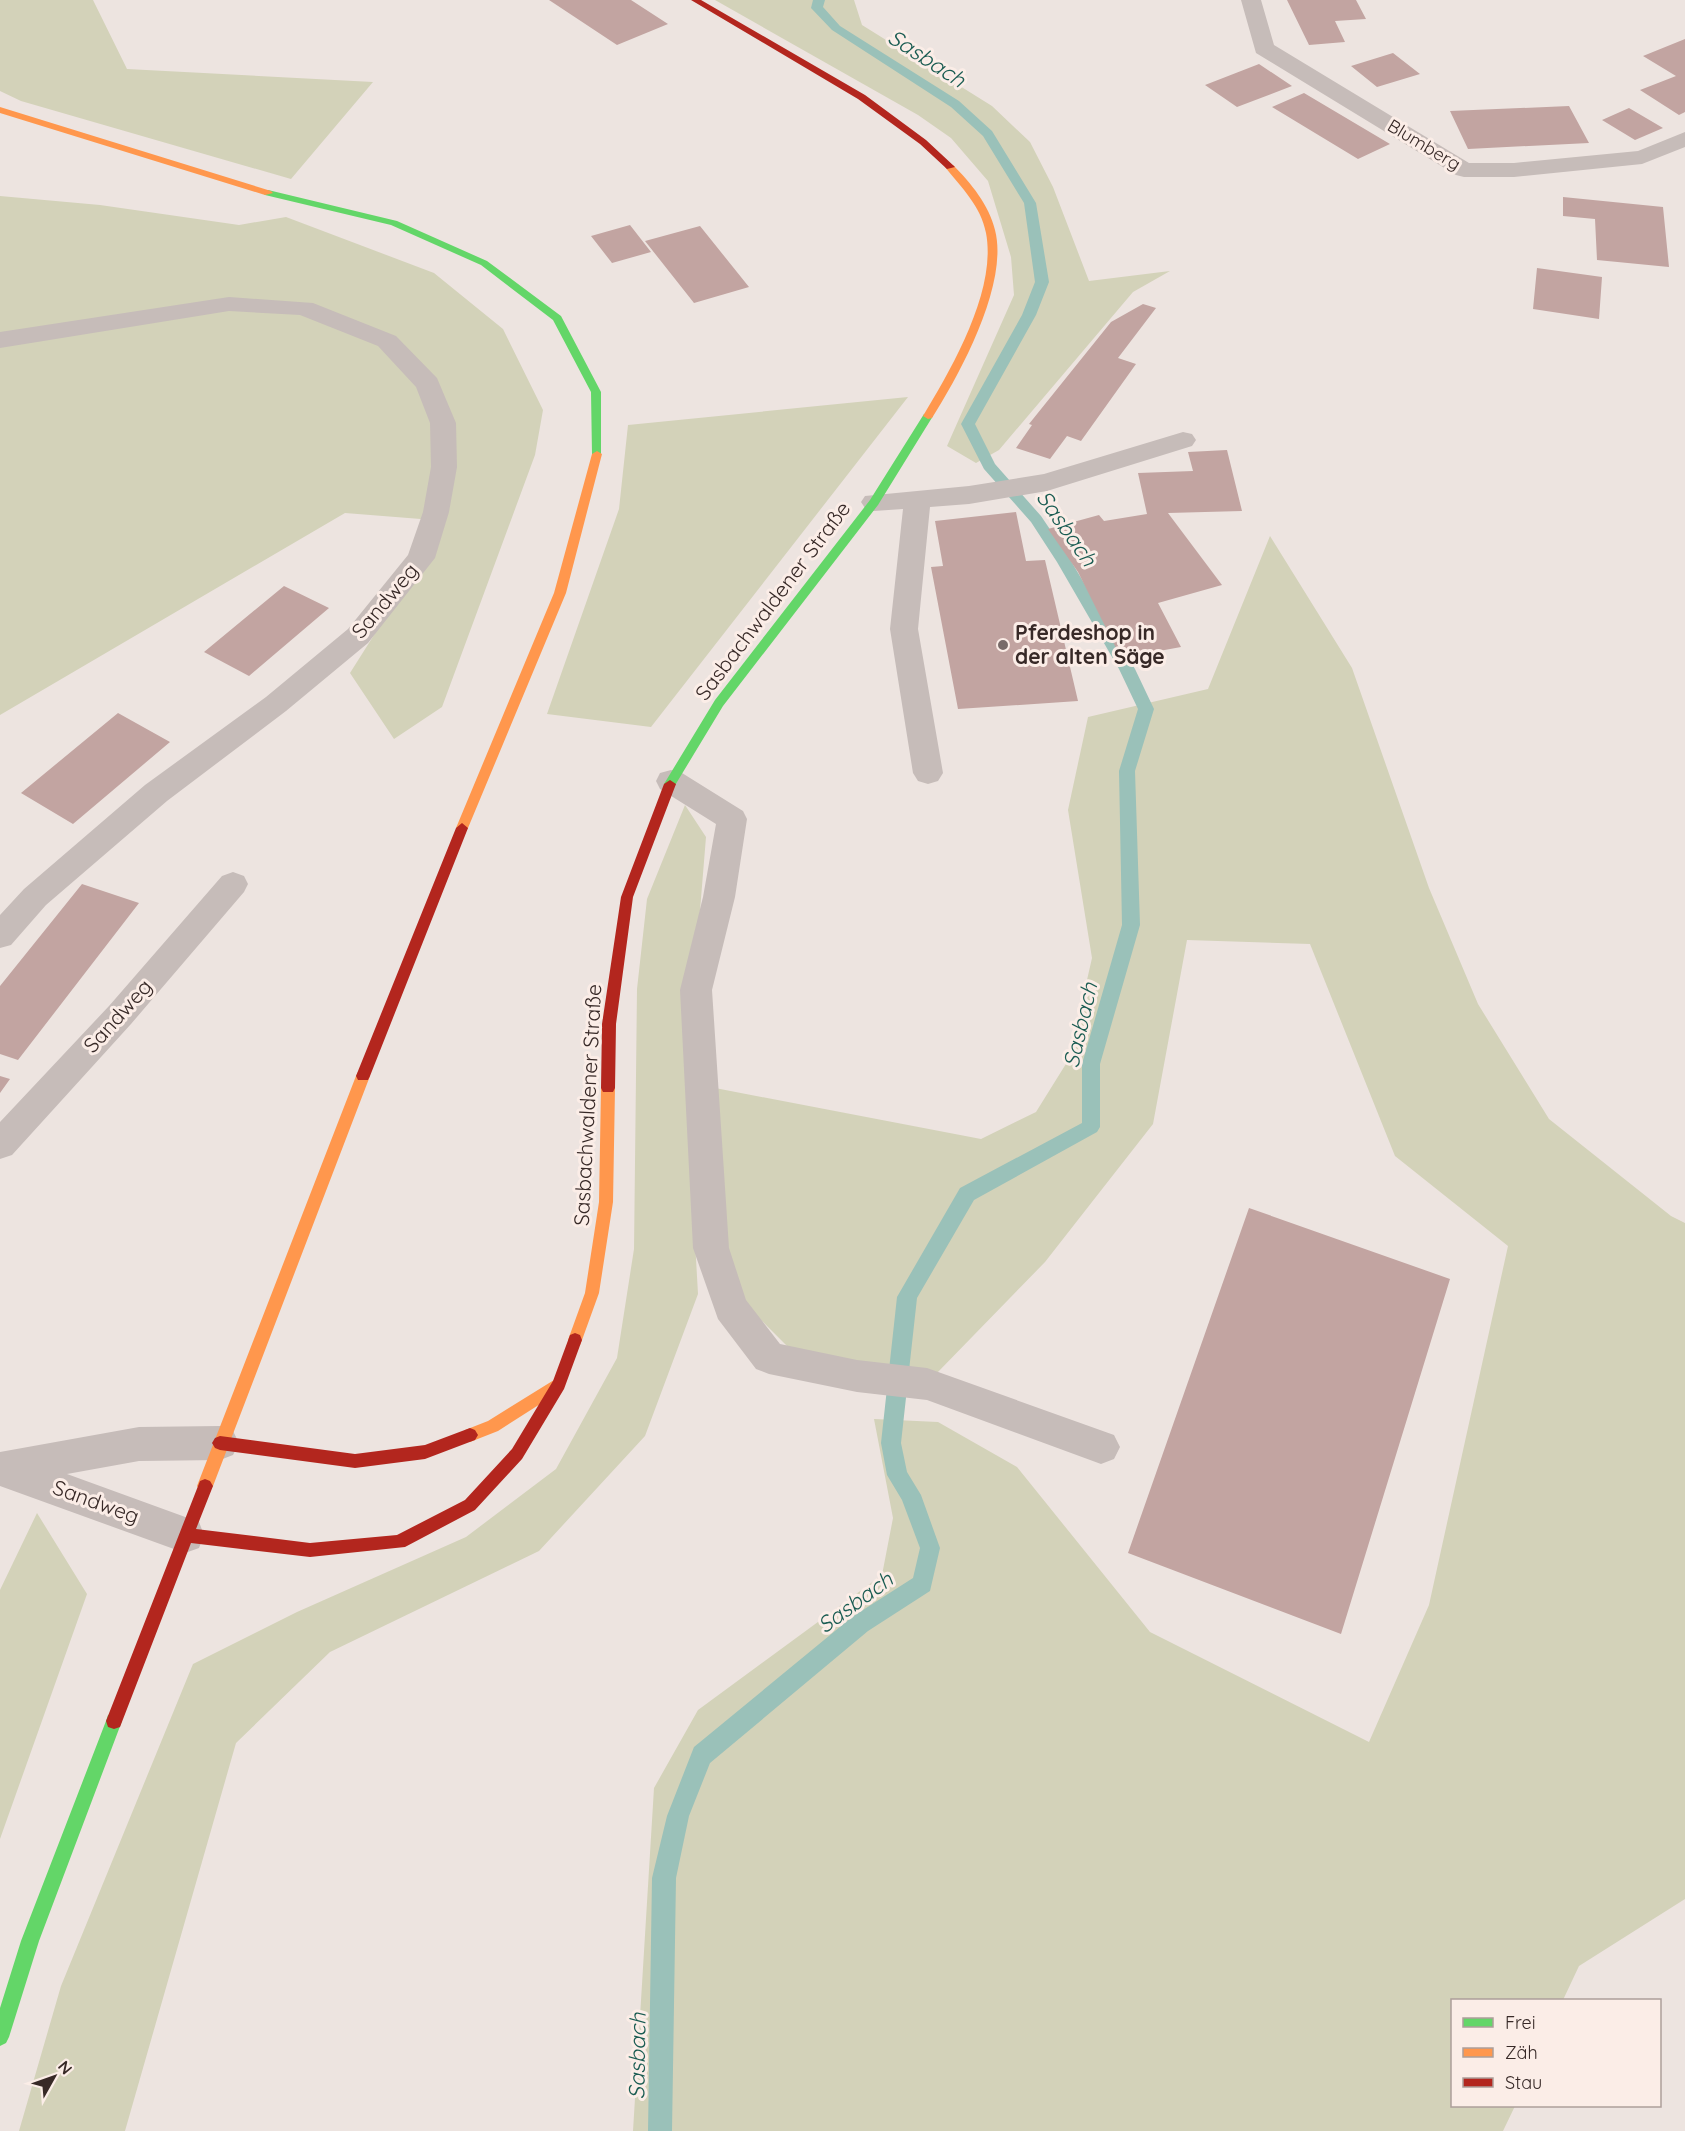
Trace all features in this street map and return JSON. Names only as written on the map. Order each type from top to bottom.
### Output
[{"type":"main road","name":"Sasbachwaldener Straße","points":[[185,1535],[310,1550],[399,1542],[470,1505],[517,1454],[559,1384],[592,1293],[606,1202],[609,1024],[627,897],[671,781],[719,703],[874,502],[932,410],[974,326],[991,279],[991,233],[971,188],[930,147],[868,102],[694,0]]},
{"type":"main road","points":[[0,110],[266,193],[394,223],[484,262],[557,318],[596,392],[597,458],[560,593],[411,950],[30,1941],[0,2037]]},
{"type":"main road","points":[[220,1443],[355,1461],[425,1452],[492,1426],[559,1384]]},
{"type":"street","name":"Blumberg","points":[[1251,0],[1264,48],[1464,170],[1514,170],[1642,157],[1685,139]]},
{"type":"street","name":"Sandweg","points":[[0,340],[184,313],[229,304],[304,308],[387,341],[428,384],[443,423],[444,467],[436,512],[421,558],[358,636],[276,704],[156,792],[35,897],[0,936]]},
{"type":"street","points":[[874,502],[969,495],[1047,482],[1184,440]]},
{"type":"street","points":[[917,499],[904,629],[928,773]]},
{"type":"street","points":[[671,781],[732,819],[719,897],[696,990],[711,1248],[731,1308],[769,1358],[857,1376],[927,1384],[1101,1447]]},
{"type":"street","name":"Sandweg","points":[[0,1145],[120,1016],[233,884]]},
{"type":"street","name":"Sandweg","points":[[3,1469],[139,1444],[220,1443]]},
{"type":"street","name":"Sandweg","points":[[3,1469],[185,1535]]},
{"type":"green space","points":[[0,0],[93,0],[127,69],[373,82],[291,179],[21,101],[0,91]]},
{"type":"green space","points":[[715,0],[854,0],[862,25],[992,106],[1030,142],[1053,187],[1089,281],[1170,271],[1133,292],[999,450],[976,463],[947,446],[1014,295],[1011,257],[988,181],[951,138],[918,115]]},
{"type":"green space","points":[[0,196],[100,205],[239,225],[286,217],[434,273],[503,329],[543,410],[535,455],[442,707],[394,739],[350,673],[446,521],[345,513],[0,715]]},
{"type":"green space","points":[[908,397],[651,727],[547,714],[619,509],[628,425]]},
{"type":"green space","points":[[1270,536],[1352,668],[1429,888],[1478,1004],[1549,1119],[1671,1216],[1685,1223],[1685,1899],[1579,1966],[1563,1999],[1451,1999],[1451,2107],[1515,2107],[1503,2131],[633,2131],[654,1788],[698,1710],[882,1575],[893,1518],[874,1419],[938,1422],[1017,1467],[1150,1632],[1369,1742],[1429,1605],[1508,1246],[1395,1156],[1310,944],[1187,940],[1153,1124],[1045,1262],[937,1373],[860,1370],[787,1346],[732,1291],[715,1088],[981,1139],[1036,1112],[1069,1059],[1092,958],[1068,810],[1088,717],[1208,689]]},
{"type":"green space","points":[[685,805],[706,837],[686,1082],[698,1294],[645,1436],[539,1551],[330,1652],[236,1743],[125,2131],[19,2131],[61,1986],[193,1664],[297,1612],[466,1537],[556,1469],[617,1358],[634,1249],[637,989],[647,899]]},
{"type":"green space","points":[[37,1513],[87,1594],[0,1839],[0,1590]]},
{"type":"building","points":[[549,0],[631,0],[668,24],[617,45]]},
{"type":"building","points":[[1287,0],[1356,0],[1366,19],[1335,21],[1345,42],[1309,45]]},
{"type":"building","points":[[1685,39],[1685,112],[1679,115],[1640,90],[1676,76],[1643,56]]},
{"type":"building","points":[[1393,53],[1420,74],[1377,87],[1351,66]]},
{"type":"building","points":[[1259,64],[1292,86],[1237,107],[1205,85]]},
{"type":"building","points":[[1304,93],[1390,144],[1358,159],[1272,107]]},
{"type":"building","points":[[1569,106],[1589,143],[1468,149],[1450,111]]},
{"type":"building","points":[[1629,108],[1663,128],[1635,140],[1602,120]]},
{"type":"building","points":[[1563,197],[1663,207],[1669,267],[1597,260],[1595,219],[1563,216]]},
{"type":"building","points":[[630,225],[651,252],[612,263],[591,236]]},
{"type":"building","points":[[700,226],[749,287],[694,303],[645,241]]},
{"type":"building","points":[[1537,268],[1602,277],[1599,319],[1533,309]]},
{"type":"building","points":[[1143,304],[1156,308],[1118,358],[1136,364],[1081,441],[1067,436],[1050,459],[1016,448],[1032,425],[1029,424],[1111,322]]},
{"type":"building","points":[[1227,450],[1242,511],[1168,513],[1222,585],[1158,603],[1181,647],[1121,658],[1078,572],[1048,529],[1099,515],[1104,521],[1147,514],[1138,473],[1193,471],[1188,452]]},
{"type":"building","points":[[1016,512],[1026,561],[1045,560],[1078,701],[958,709],[931,567],[943,566],[935,521]]},
{"type":"building","points":[[284,586],[329,608],[249,676],[204,652]]},
{"type":"building","points":[[118,713],[170,742],[73,824],[21,793]]},
{"type":"building","points":[[82,884],[139,903],[18,1060],[0,1054],[0,986]]},
{"type":"building","points":[[0,1076],[10,1079],[0,1093]]},
{"type":"building","points":[[1249,1208],[1450,1279],[1341,1634],[1128,1553]]},
{"type":"waterway","name":"Sasbach","points":[[660,2131],[664,1878],[678,1816],[702,1755],[860,1624],[922,1584],[930,1548],[911,1495],[897,1475],[891,1443],[907,1297],[967,1194],[1091,1127],[1091,1064],[1131,925],[1127,771],[1146,709],[1127,669],[1063,560],[1036,519],[989,466],[968,424],[1029,315],[1042,282],[1030,203],[988,134],[955,104],[836,28],[817,8],[819,0]]},
{"type":"traffic: fast","points":[[268,193],[394,223],[484,263],[557,318],[596,392],[597,454]]},
{"type":"traffic: fast","points":[[670,784],[719,703],[874,502],[928,416]]},
{"type":"traffic: fast","points":[[0,2037],[30,1941],[114,1721]]},
{"type":"traffic: slow","points":[[0,110],[268,193]]},
{"type":"traffic: slow","points":[[928,416],[951,376],[974,327],[990,276],[993,252],[991,232],[980,205],[950,167]]},
{"type":"traffic: slow","points":[[462,828],[560,593],[597,454]]},
{"type":"traffic: slow","points":[[205,1486],[363,1076]]},
{"type":"traffic: slow","points":[[575,1340],[592,1293],[606,1202],[608,1088]]},
{"type":"traffic: slow","points":[[470,1435],[493,1426],[554,1387]]},
{"type":"traffic: jam","points":[[695,0],[795,56],[862,97],[923,142],[950,167]]},
{"type":"traffic: jam","points":[[608,1088],[609,1024],[627,897],[670,784]]},
{"type":"traffic: jam","points":[[363,1076],[462,828]]},
{"type":"traffic: jam","points":[[185,1535],[310,1550],[399,1542],[470,1505],[517,1454],[559,1384],[575,1340]]},
{"type":"traffic: jam","points":[[220,1443],[355,1461],[425,1452],[470,1435]]},
{"type":"traffic: jam","points":[[114,1721],[205,1486]]},
{"type":"place","name":"Pferdeshop in der alten Säge","points":[[1003,645]]}]
